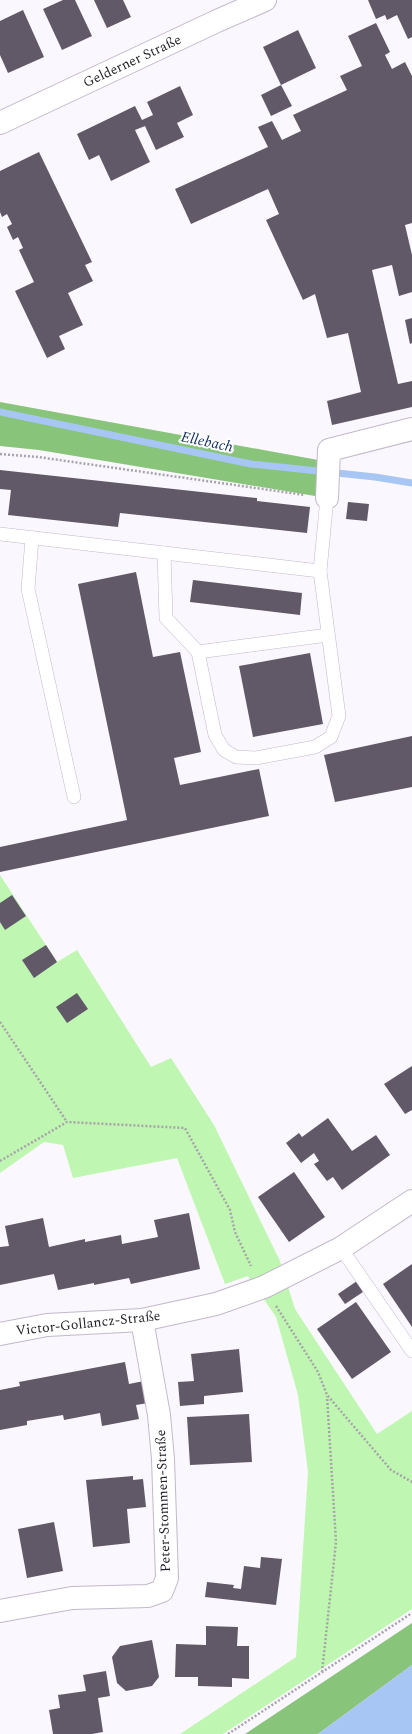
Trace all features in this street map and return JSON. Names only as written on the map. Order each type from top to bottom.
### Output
[{"type":"street","name":"Gelderner Straße","points":[[0,123],[265,0]]},
{"type":"street","points":[[327,492],[329,450],[412,429]]},
{"type":"street","name":"Victor-Gollancz-Straße","points":[[0,1334],[47,1325],[142,1320],[216,1304],[264,1288],[341,1248],[412,1201]]},
{"type":"street","name":"Peter-Stommen-Straße","points":[[0,1611],[72,1598],[148,1596],[162,1591],[167,1578],[162,1451],[159,1415],[142,1320]]},
{"type":"lane","points":[[164,553],[166,618],[198,652],[215,735],[224,750],[236,757],[256,758],[315,747],[331,737],[339,716],[320,571],[327,492]]},
{"type":"lane","points":[[0,534],[320,571]]},
{"type":"lane","points":[[32,538],[28,590],[74,796]]},
{"type":"lane","points":[[198,652],[328,635]]},
{"type":"lane","points":[[341,1248],[412,1351]]},
{"type":"path","points":[[0,454],[38,457],[327,492]]},
{"type":"path","points":[[0,1022],[67,1122]]},
{"type":"path","points":[[0,1161],[67,1122],[184,1128],[230,1210],[235,1232],[247,1259],[318,1372],[327,1395],[336,1542],[322,1672]]},
{"type":"path","points":[[327,1395],[391,1470],[412,1482]]},
{"type":"path","points":[[228,1734],[412,1613]]},
{"type":"green space","points":[[0,402],[329,462],[327,498],[39,450],[0,446]]},
{"type":"green space","points":[[0,875],[57,962],[77,950],[151,1067],[171,1058],[214,1125],[280,1261],[295,1309],[377,1434],[412,1411],[412,1609],[223,1734],[180,1734],[296,1657],[308,1472],[298,1395],[276,1317],[248,1276],[225,1284],[177,1158],[73,1178],[63,1145],[44,1142],[0,1173]]},
{"type":"green space","points":[[412,1623],[412,1665],[318,1734],[245,1734]]},
{"type":"water","points":[[412,1665],[412,1734],[318,1734]]},
{"type":"building","points":[[63,0],[75,0],[92,36],[62,50],[43,9]]},
{"type":"building","points":[[94,0],[123,0],[131,17],[107,28]]},
{"type":"building","points":[[368,0],[412,0],[412,37],[408,39],[397,15],[387,20],[385,15],[376,19]]},
{"type":"building","points":[[23,10],[44,57],[8,73],[0,55],[0,21]]},
{"type":"building","points":[[376,23],[390,52],[385,55],[392,69],[405,62],[412,76],[412,223],[405,225],[412,255],[412,292],[399,296],[392,265],[372,270],[398,384],[412,381],[412,407],[332,425],[327,401],[361,392],[348,333],[327,338],[315,294],[303,300],[266,220],[279,214],[268,189],[191,224],[175,189],[268,147],[258,127],[272,121],[282,140],[301,131],[293,115],[347,90],[340,76],[362,66],[348,36]]},
{"type":"building","points":[[298,30],[316,68],[281,85],[263,47]]},
{"type":"building","points":[[281,85],[292,106],[271,116],[261,95]]},
{"type":"building","points":[[180,86],[193,115],[177,123],[184,137],[156,150],[145,126],[135,130],[150,162],[111,181],[99,155],[89,160],[77,134],[135,106],[142,120],[153,115],[147,102]]},
{"type":"building","points":[[39,152],[92,262],[85,265],[93,281],[68,293],[83,325],[59,336],[65,349],[47,358],[15,291],[34,282],[19,250],[23,248],[18,237],[13,240],[7,227],[12,224],[7,214],[2,217],[0,212],[0,171]]},
{"type":"building","points":[[412,318],[412,343],[410,344],[405,320]]},
{"type":"building","points":[[0,470],[257,498],[257,501],[310,507],[307,533],[120,513],[118,527],[8,515],[11,490],[0,489]]},
{"type":"building","points":[[348,502],[369,504],[367,521],[346,519]]},
{"type":"building","points":[[136,572],[153,657],[180,652],[201,752],[174,758],[180,785],[259,769],[269,816],[0,872],[0,847],[127,820],[78,584]]},
{"type":"building","points":[[193,580],[302,593],[300,615],[190,602]]},
{"type":"building","points":[[310,653],[323,724],[253,737],[239,666]]},
{"type":"building","points":[[412,736],[412,787],[335,802],[324,755]]},
{"type":"building","points":[[12,895],[26,916],[5,930],[0,922],[0,903]]},
{"type":"building","points":[[46,945],[57,962],[34,978],[22,960]]},
{"type":"building","points":[[77,993],[88,1009],[67,1023],[56,1007]]},
{"type":"building","points":[[412,1066],[412,1110],[405,1114],[384,1084]]},
{"type":"building","points":[[328,1118],[352,1151],[376,1135],[390,1155],[342,1190],[333,1177],[327,1181],[314,1164],[319,1161],[314,1153],[301,1163],[286,1143],[299,1133],[302,1137]]},
{"type":"building","points":[[294,1172],[325,1217],[289,1242],[258,1197]]},
{"type":"building","points":[[189,1213],[200,1269],[131,1284],[129,1278],[58,1290],[54,1274],[0,1285],[0,1247],[9,1246],[5,1226],[43,1218],[49,1247],[85,1239],[85,1242],[121,1235],[122,1244],[158,1237],[154,1220]]},
{"type":"building","points":[[412,1264],[412,1327],[383,1284]]},
{"type":"building","points":[[357,1281],[363,1292],[345,1304],[338,1294]]},
{"type":"building","points":[[356,1302],[391,1352],[352,1379],[317,1329]]},
{"type":"building","points":[[239,1349],[243,1392],[204,1396],[204,1404],[180,1406],[178,1382],[194,1381],[191,1354]]},
{"type":"building","points":[[125,1362],[129,1384],[144,1381],[148,1403],[136,1405],[139,1419],[102,1426],[100,1413],[64,1420],[63,1415],[27,1421],[27,1425],[0,1430],[0,1390],[20,1386],[19,1382]]},
{"type":"building","points":[[249,1414],[252,1462],[190,1465],[187,1417]]},
{"type":"building","points":[[133,1476],[133,1480],[143,1479],[146,1507],[127,1509],[130,1543],[93,1547],[86,1480]]},
{"type":"building","points":[[54,1522],[63,1571],[27,1578],[18,1529]]},
{"type":"building","points":[[261,1557],[282,1559],[276,1605],[205,1597],[207,1582],[234,1585],[233,1588],[241,1589],[244,1566],[260,1568]]},
{"type":"building","points":[[206,1626],[238,1627],[237,1646],[249,1646],[249,1679],[232,1678],[232,1687],[198,1686],[198,1677],[175,1677],[176,1644],[206,1645]]},
{"type":"building","points":[[152,1640],[159,1677],[152,1686],[126,1691],[117,1683],[112,1657],[120,1646]]},
{"type":"building","points":[[106,1671],[110,1696],[98,1698],[103,1732],[92,1734],[53,1734],[49,1710],[60,1708],[58,1695],[86,1691],[83,1675]]},
{"type":"waterway","name":"Ellebach","points":[[0,412],[251,464],[375,477],[412,483]]}]
